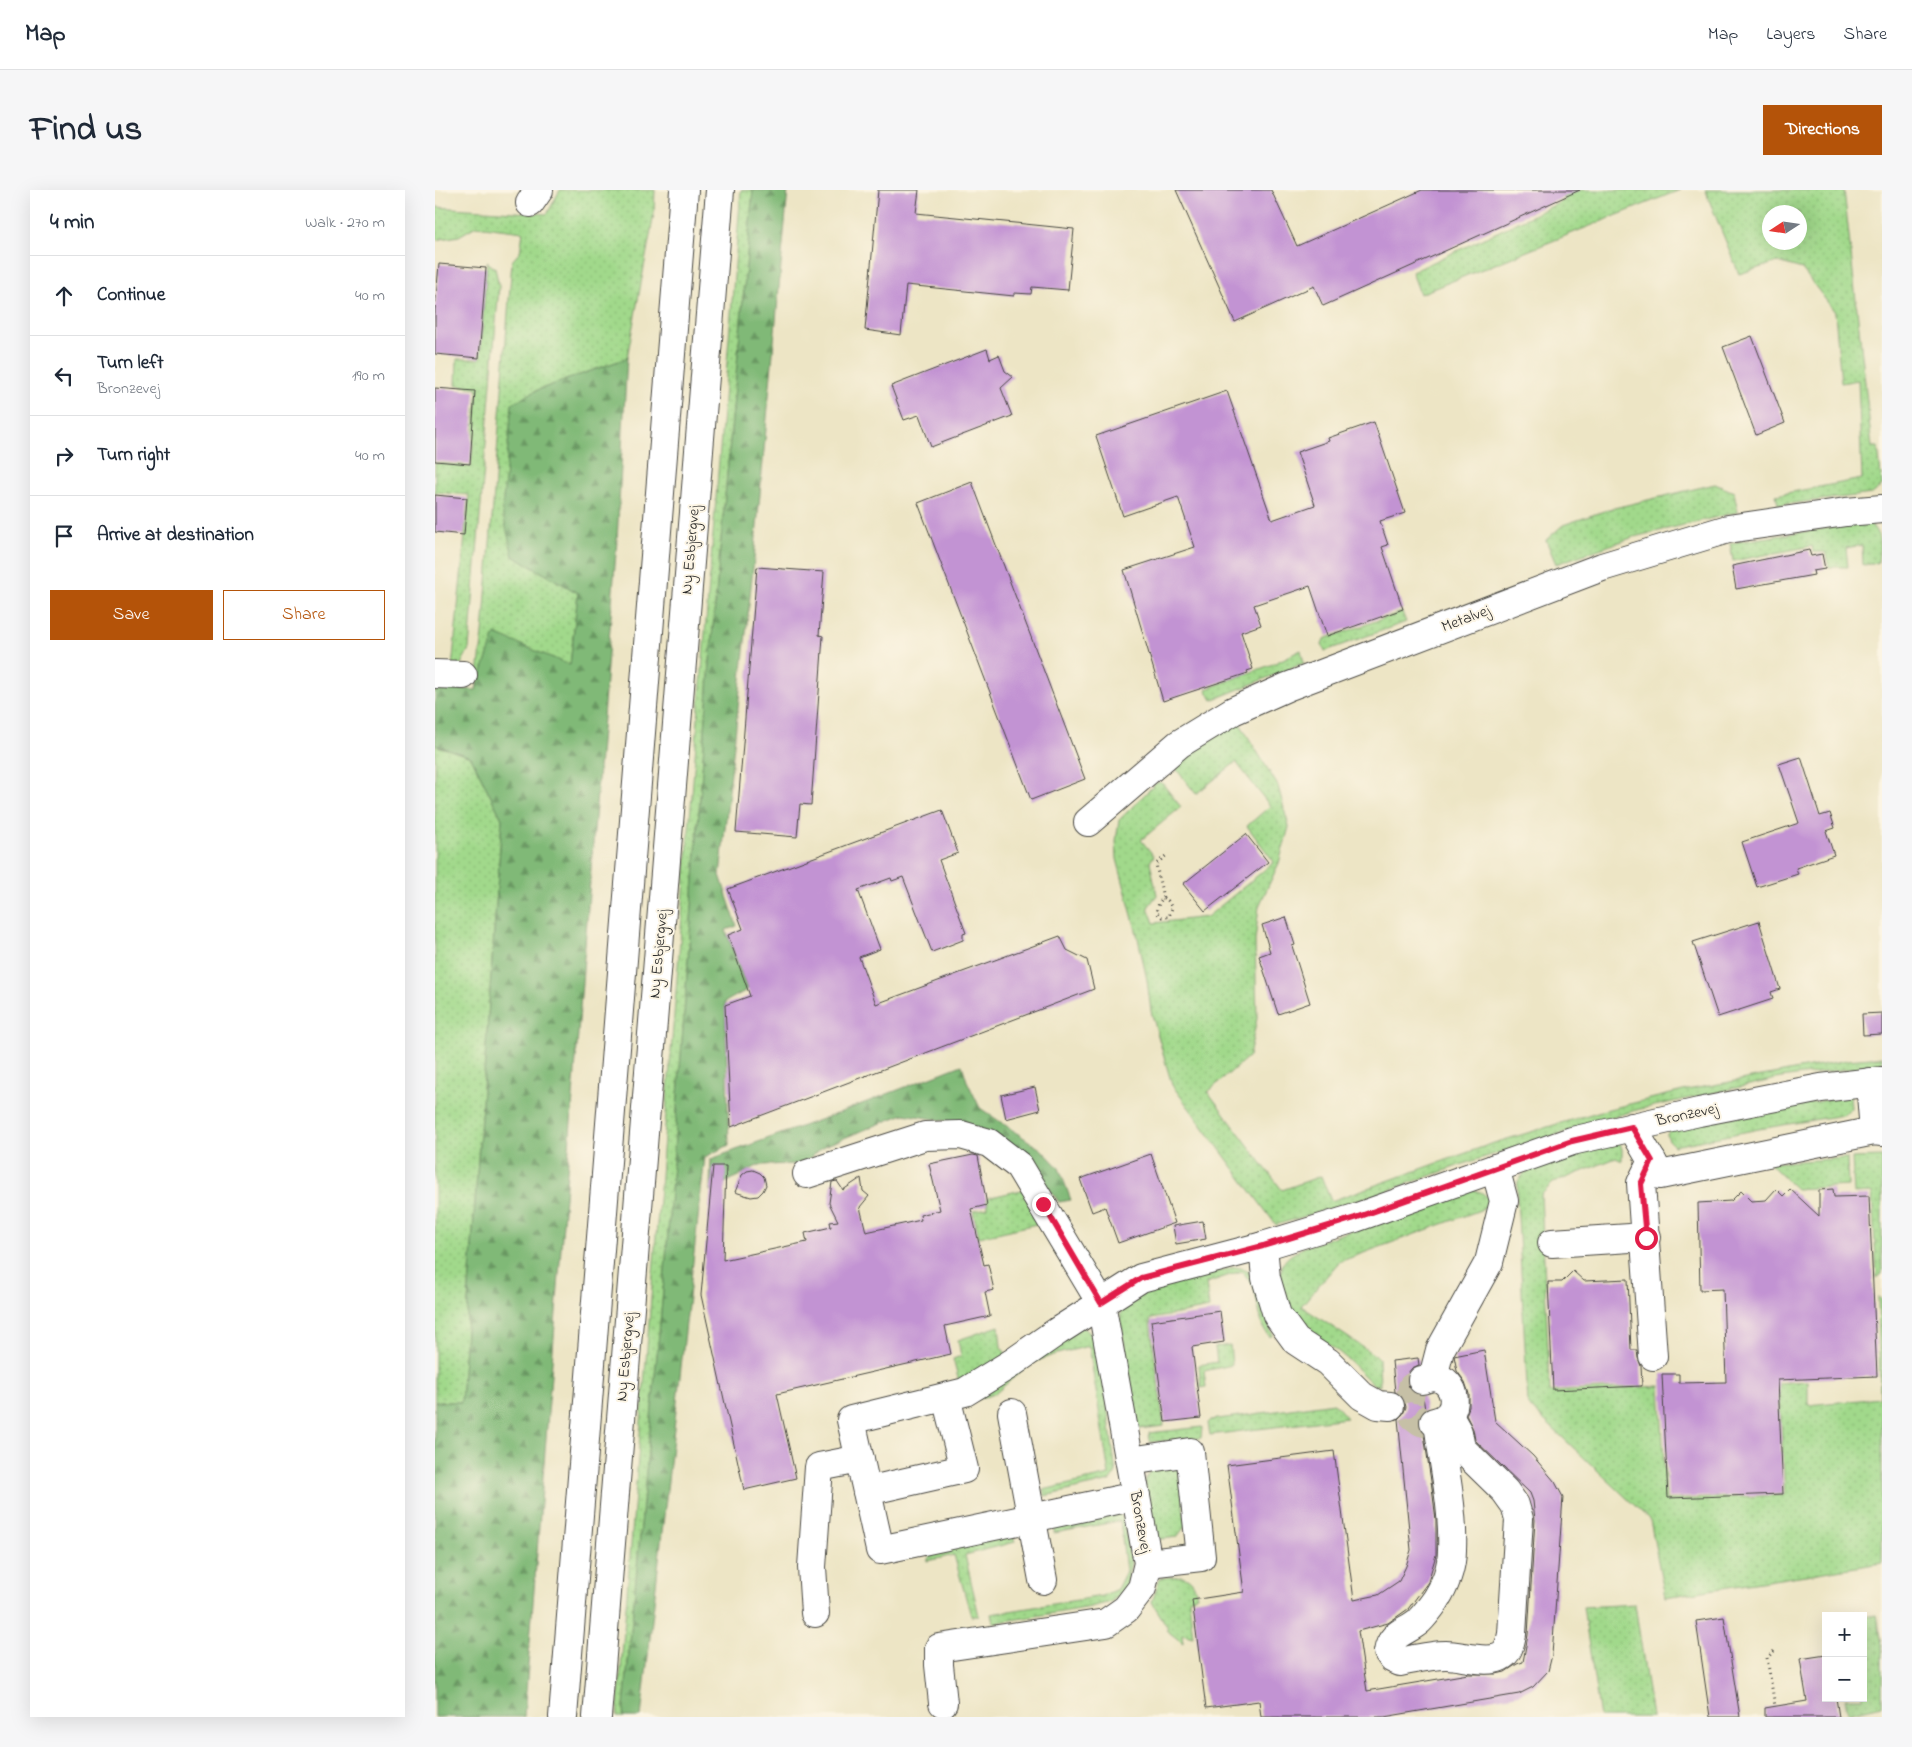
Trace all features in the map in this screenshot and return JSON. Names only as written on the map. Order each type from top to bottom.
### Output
[{"type":"street","points":[[563,1717],[684,190]]},
{"type":"street","name":"Ny Esbjergvej","points":[[597,1717],[720,190]]},
{"type":"street","name":"Metalvej","points":[[1088,822],[1179,744],[1233,711],[1287,688],[1602,567],[1728,529],[1846,512],[1882,509]]},
{"type":"street","points":[[435,674],[463,675]]},
{"type":"street","points":[[1632,1127],[1660,1175],[1878,1131],[1876,1082]]},
{"type":"street","name":"Bronzevej","points":[[860,1459],[851,1420],[965,1392],[991,1377],[1141,1278],[1263,1246],[1355,1218],[1572,1141],[1699,1112],[1803,1092],[1876,1082]]},
{"type":"street","points":[[807,1174],[925,1136],[961,1134],[989,1143],[1019,1166],[1101,1303]]},
{"type":"street","points":[[1652,1161],[1641,1184],[1653,1356]]},
{"type":"street","points":[[1438,1420],[1454,1407],[1452,1390],[1444,1381],[1427,1379],[1440,1350],[1489,1262],[1504,1201],[1495,1168]]},
{"type":"street","points":[[1552,1243],[1646,1238]]},
{"type":"street","points":[[1263,1246],[1267,1278],[1277,1315],[1296,1341],[1328,1362],[1362,1396],[1378,1405],[1390,1406]]},
{"type":"street","name":"Bronzevej","points":[[943,1703],[939,1648],[1106,1624],[1126,1609],[1142,1588],[1148,1563],[1101,1303]]},
{"type":"street","points":[[867,1491],[964,1469],[946,1397]]},
{"type":"street","points":[[1012,1413],[1043,1580]]},
{"type":"street","points":[[1438,1420],[1458,1432],[1461,1448],[1505,1491],[1515,1505],[1519,1520],[1511,1634],[1508,1650],[1500,1657],[1475,1658],[1446,1655],[1400,1662],[1393,1659],[1388,1652],[1389,1644],[1399,1633],[1418,1622],[1436,1600],[1449,1574],[1453,1551],[1451,1522],[1438,1420]]},
{"type":"street","points":[[1129,1461],[1190,1452],[1201,1557],[1148,1563]]},
{"type":"street","points":[[815,1614],[812,1567],[819,1467],[860,1459],[880,1550],[1136,1496]]},
{"type":"path","points":[[1163,898],[1156,864],[1167,855]]},
{"type":"path","points":[[1163,898],[1169,900],[1172,908],[1169,917],[1162,917],[1156,912],[1163,898]]},
{"type":"path","points":[[1774,1651],[1767,1658],[1775,1706]]},
{"type":"green space","points":[[560,190],[655,190],[654,214],[627,358],[535,391],[513,556],[578,593],[570,665],[476,690],[483,633],[512,261],[520,252],[523,232],[476,226],[459,236],[435,240],[435,207],[547,214]]},
{"type":"green space","points":[[741,190],[753,190],[711,649],[666,1259],[623,1717],[617,1717]]},
{"type":"green space","points":[[753,190],[788,190],[754,559],[720,875],[737,926],[726,930],[747,990],[725,1002],[729,1145],[705,1157],[641,1717],[623,1717],[666,1259],[711,649]]},
{"type":"green space","points":[[1561,190],[1680,190],[1420,294],[1412,272],[1565,200]]},
{"type":"green space","points":[[1705,190],[1844,190],[1872,447],[1878,447],[1882,485],[1872,494],[1778,505],[1776,495],[1862,479],[1858,380],[1841,383],[1835,312],[1802,269],[1778,262],[1739,274]]},
{"type":"green space","points":[[487,262],[495,268],[499,286],[469,649],[461,664],[452,668],[469,495],[435,492],[435,463],[471,466],[478,388],[456,385],[457,359],[480,359]]},
{"type":"green space","points":[[627,358],[617,540],[524,1717],[435,1717],[435,1402],[461,1402],[502,819],[471,757],[435,745],[435,687],[476,690],[495,634],[570,665],[578,593],[513,556],[502,511],[512,404],[535,391]]},
{"type":"green space","points":[[1715,484],[1734,492],[1738,512],[1634,537],[1556,564],[1546,540],[1563,525],[1610,509]]},
{"type":"green space","points":[[1869,522],[1879,540],[1878,563],[1863,565],[1862,545],[1846,548],[1848,567],[1829,567],[1825,552],[1813,552],[1812,546],[1733,561],[1730,543]]},
{"type":"green space","points":[[1402,612],[1406,622],[1325,651],[1322,644],[1324,639]]},
{"type":"green space","points":[[1301,650],[1304,663],[1212,700],[1206,689],[1273,664]]},
{"type":"green space","points":[[1239,722],[1278,786],[1289,827],[1279,863],[1259,906],[1255,941],[1257,1018],[1249,1056],[1208,1092],[1282,1190],[1321,1176],[1331,1201],[1494,1143],[1601,1111],[1687,1090],[1847,1060],[1882,1057],[1882,1064],[1781,1078],[1636,1110],[1276,1225],[1172,1085],[1151,1011],[1138,938],[1117,859],[1116,841],[1119,820],[1157,782],[1162,783],[1181,807],[1141,840],[1154,856],[1150,862],[1157,895],[1148,907],[1154,923],[1207,917],[1274,862],[1247,826],[1270,806],[1236,762],[1196,794],[1176,769],[1176,765],[1230,726]]},
{"type":"green space","points":[[435,745],[471,757],[502,819],[461,1402],[435,1402]]},
{"type":"green space","points":[[962,1065],[967,1081],[980,1108],[1042,1150],[1059,1168],[1071,1200],[1059,1202],[1036,1171],[964,1124],[904,1114],[824,1146],[803,1164],[759,1165],[710,1191],[711,1159],[836,1114]]},
{"type":"green space","points":[[1850,1096],[1851,1108],[1843,1115],[1674,1146],[1669,1141],[1667,1134],[1673,1127]]},
{"type":"green space","points":[[1620,1143],[1622,1161],[1616,1158],[1553,1183],[1541,1195],[1550,1392],[1660,1386],[1666,1500],[1785,1495],[1779,1383],[1808,1381],[1808,1405],[1880,1398],[1878,1297],[1882,1300],[1882,1563],[1665,1597],[1650,1520],[1528,1405],[1517,1196],[1518,1181],[1526,1171],[1566,1156]]},
{"type":"green space","points":[[1882,1157],[1882,1274],[1877,1278],[1872,1193],[1854,1194],[1852,1158]]},
{"type":"green space","points":[[1847,1158],[1848,1186],[1796,1189],[1769,1163]]},
{"type":"green space","points":[[1026,1189],[1041,1223],[979,1237],[973,1211],[988,1208],[987,1198]]},
{"type":"green space","points":[[1469,1190],[1483,1194],[1494,1205],[1339,1262],[1301,1306],[1379,1358],[1380,1386],[1374,1385],[1346,1358],[1307,1328],[1291,1310],[1285,1298],[1282,1285],[1282,1266],[1292,1254],[1304,1247]]},
{"type":"green space","points":[[1235,1267],[1247,1270],[1256,1281],[1273,1335],[1270,1337],[1263,1328],[1253,1285],[1242,1271],[1206,1283],[1209,1308],[1151,1319],[1164,1426],[1139,1429],[1120,1318],[1123,1304],[1147,1289]]},
{"type":"green space","points":[[999,1326],[1001,1347],[1007,1355],[959,1382],[953,1359],[961,1356],[958,1340]]},
{"type":"green space","points":[[1080,1326],[1087,1330],[1095,1339],[1101,1358],[1116,1473],[1110,1481],[1045,1496],[1043,1490],[1109,1475],[1089,1346],[1053,1355],[1029,1364],[996,1393],[977,1400]]},
{"type":"green space","points":[[1230,1345],[1232,1365],[1204,1371],[1206,1387],[1201,1388],[1199,1365],[1217,1362],[1215,1347]]},
{"type":"green space","points":[[1334,1403],[1347,1418],[1210,1435],[1208,1423],[1211,1420]]},
{"type":"green space","points":[[1202,1427],[1201,1438],[1150,1442],[1149,1433]]},
{"type":"green space","points":[[1177,1463],[1186,1525],[1177,1537],[1155,1540],[1145,1481],[1154,1469]]},
{"type":"green space","points":[[1117,1513],[1123,1517],[1131,1563],[1124,1590],[1111,1602],[1086,1608],[993,1623],[991,1614],[1102,1596],[1117,1589],[1126,1571],[1120,1521],[1054,1533],[1054,1527]]},
{"type":"green space","points":[[1003,1535],[1013,1536],[1015,1542],[965,1555],[979,1616],[971,1616],[954,1555],[927,1561],[931,1554]]},
{"type":"green space","points":[[1182,1576],[1193,1583],[1197,1596],[1189,1599],[1193,1637],[1182,1634],[1183,1643],[1166,1630],[1168,1628],[1152,1602],[1160,1578]]},
{"type":"green space","points":[[1635,1604],[1652,1717],[1600,1717],[1583,1607]]},
{"type":"green space","points":[[1877,1615],[1882,1645],[1882,1705],[1848,1713],[1846,1702],[1867,1702],[1867,1616]]},
{"type":"building","points":[[878,190],[919,190],[916,213],[1074,229],[1068,290],[1032,287],[1031,294],[1014,293],[1014,296],[906,285],[901,335],[865,330]]},
{"type":"building","points":[[1176,190],[1271,190],[1297,246],[1422,190],[1580,190],[1323,306],[1314,286],[1235,322]]},
{"type":"building","points":[[439,264],[486,268],[479,358],[435,354],[435,310]]},
{"type":"building","points":[[1752,336],[1785,423],[1756,435],[1723,347]]},
{"type":"building","points":[[987,349],[990,359],[999,355],[1005,371],[1013,377],[1001,388],[1012,416],[931,447],[919,415],[904,420],[891,386]]},
{"type":"building","points":[[435,388],[475,391],[470,464],[435,461]]},
{"type":"building","points":[[1227,391],[1272,520],[1315,505],[1297,452],[1329,441],[1328,438],[1374,422],[1405,513],[1380,521],[1388,545],[1382,547],[1403,609],[1327,636],[1310,586],[1254,605],[1261,625],[1241,632],[1253,669],[1247,671],[1248,673],[1163,701],[1124,570],[1195,547],[1178,497],[1123,516],[1096,436]]},
{"type":"building","points":[[972,482],[1085,779],[1031,800],[918,503]]},
{"type":"building","points":[[435,495],[467,498],[464,535],[435,532]]},
{"type":"building","points":[[1809,550],[1811,556],[1822,554],[1825,569],[1813,571],[1814,575],[1736,589],[1732,566]]},
{"type":"building","points":[[757,567],[824,572],[819,635],[823,636],[811,805],[800,804],[797,837],[736,832]]},
{"type":"building","points":[[1801,757],[1820,816],[1830,813],[1835,828],[1826,831],[1834,855],[1796,868],[1798,874],[1757,887],[1742,842],[1799,823],[1779,764]]},
{"type":"building","points":[[942,810],[958,853],[939,860],[966,933],[963,934],[963,940],[932,952],[903,877],[892,881],[891,878],[858,890],[880,949],[859,957],[876,1004],[1060,936],[1067,950],[1087,960],[1094,989],[731,1127],[725,1005],[750,996],[728,935],[743,929],[728,889]]},
{"type":"building","points":[[1246,834],[1268,862],[1205,911],[1183,884]]},
{"type":"building","points":[[1286,917],[1295,945],[1292,946],[1310,1003],[1278,1014],[1259,956],[1270,952],[1262,925]]},
{"type":"building","points":[[1759,921],[1780,989],[1771,992],[1773,999],[1718,1017],[1693,942]]},
{"type":"building","points":[[1882,1013],[1882,1034],[1863,1035],[1862,1014]]},
{"type":"building","points":[[1035,1087],[1040,1110],[1006,1119],[1001,1095]]},
{"type":"building","points":[[1151,1154],[1175,1223],[1118,1243],[1105,1207],[1092,1212],[1080,1179]]},
{"type":"building","points":[[973,1155],[978,1156],[987,1205],[971,1209],[984,1265],[988,1264],[994,1290],[985,1292],[990,1316],[945,1326],[951,1354],[777,1394],[796,1478],[744,1490],[701,1295],[713,1166],[726,1166],[723,1260],[807,1242],[805,1233],[831,1227],[830,1222],[838,1221],[829,1203],[832,1182],[837,1181],[843,1190],[861,1178],[863,1191],[869,1196],[860,1207],[866,1232],[921,1220],[920,1215],[940,1210],[929,1164]]},
{"type":"building","points":[[753,1170],[764,1177],[766,1185],[763,1191],[758,1196],[751,1197],[735,1192],[742,1175],[747,1171]]},
{"type":"building","points":[[1776,1189],[1783,1196],[1790,1189],[1819,1216],[1819,1190],[1833,1189],[1834,1197],[1869,1196],[1877,1376],[1778,1380],[1783,1494],[1668,1498],[1662,1374],[1679,1374],[1679,1383],[1726,1382],[1723,1289],[1700,1290],[1698,1203],[1731,1201],[1741,1191],[1751,1201],[1766,1200]]},
{"type":"building","points":[[1203,1221],[1206,1239],[1176,1244],[1173,1226]]},
{"type":"building","points":[[1573,1271],[1584,1281],[1628,1279],[1631,1350],[1637,1350],[1641,1366],[1642,1386],[1553,1390],[1548,1282],[1562,1282]]},
{"type":"building","points":[[1220,1311],[1224,1342],[1192,1347],[1201,1418],[1165,1422],[1151,1321]]},
{"type":"building","points":[[1484,1350],[1495,1421],[1533,1456],[1555,1482],[1563,1497],[1552,1655],[1548,1671],[1533,1687],[1519,1694],[1384,1717],[1261,1717],[1259,1701],[1206,1708],[1192,1600],[1244,1592],[1227,1465],[1334,1451],[1354,1600],[1378,1595],[1399,1581],[1411,1550],[1398,1419],[1406,1407],[1404,1399],[1395,1392],[1392,1361],[1418,1358],[1419,1365],[1412,1368],[1408,1373],[1406,1381],[1410,1390],[1423,1396],[1425,1410],[1419,1419],[1419,1427],[1424,1434],[1432,1488],[1436,1520],[1436,1555],[1428,1582],[1408,1609],[1388,1623],[1358,1631],[1367,1691],[1468,1674],[1496,1674],[1505,1672],[1523,1662],[1528,1635],[1535,1520],[1533,1501],[1530,1493],[1475,1440],[1473,1429],[1466,1415],[1469,1407],[1469,1394],[1465,1382],[1457,1371],[1454,1356]]},
{"type":"building","points":[[1724,1617],[1740,1717],[1710,1717],[1696,1621]]},
{"type":"building","points":[[1822,1656],[1822,1702],[1837,1702],[1839,1717],[1765,1717],[1765,1708],[1807,1701],[1800,1659]]},
{"type":"tunnel","points":[[1422,1380],[1412,1387],[1409,1402],[1413,1416],[1421,1422],[1428,1424]]},
{"type":"route","points":[[1043,1204],[1101,1303],[1141,1278],[1263,1246],[1355,1218],[1572,1141],[1632,1127],[1652,1161],[1641,1184],[1646,1238]]}]
